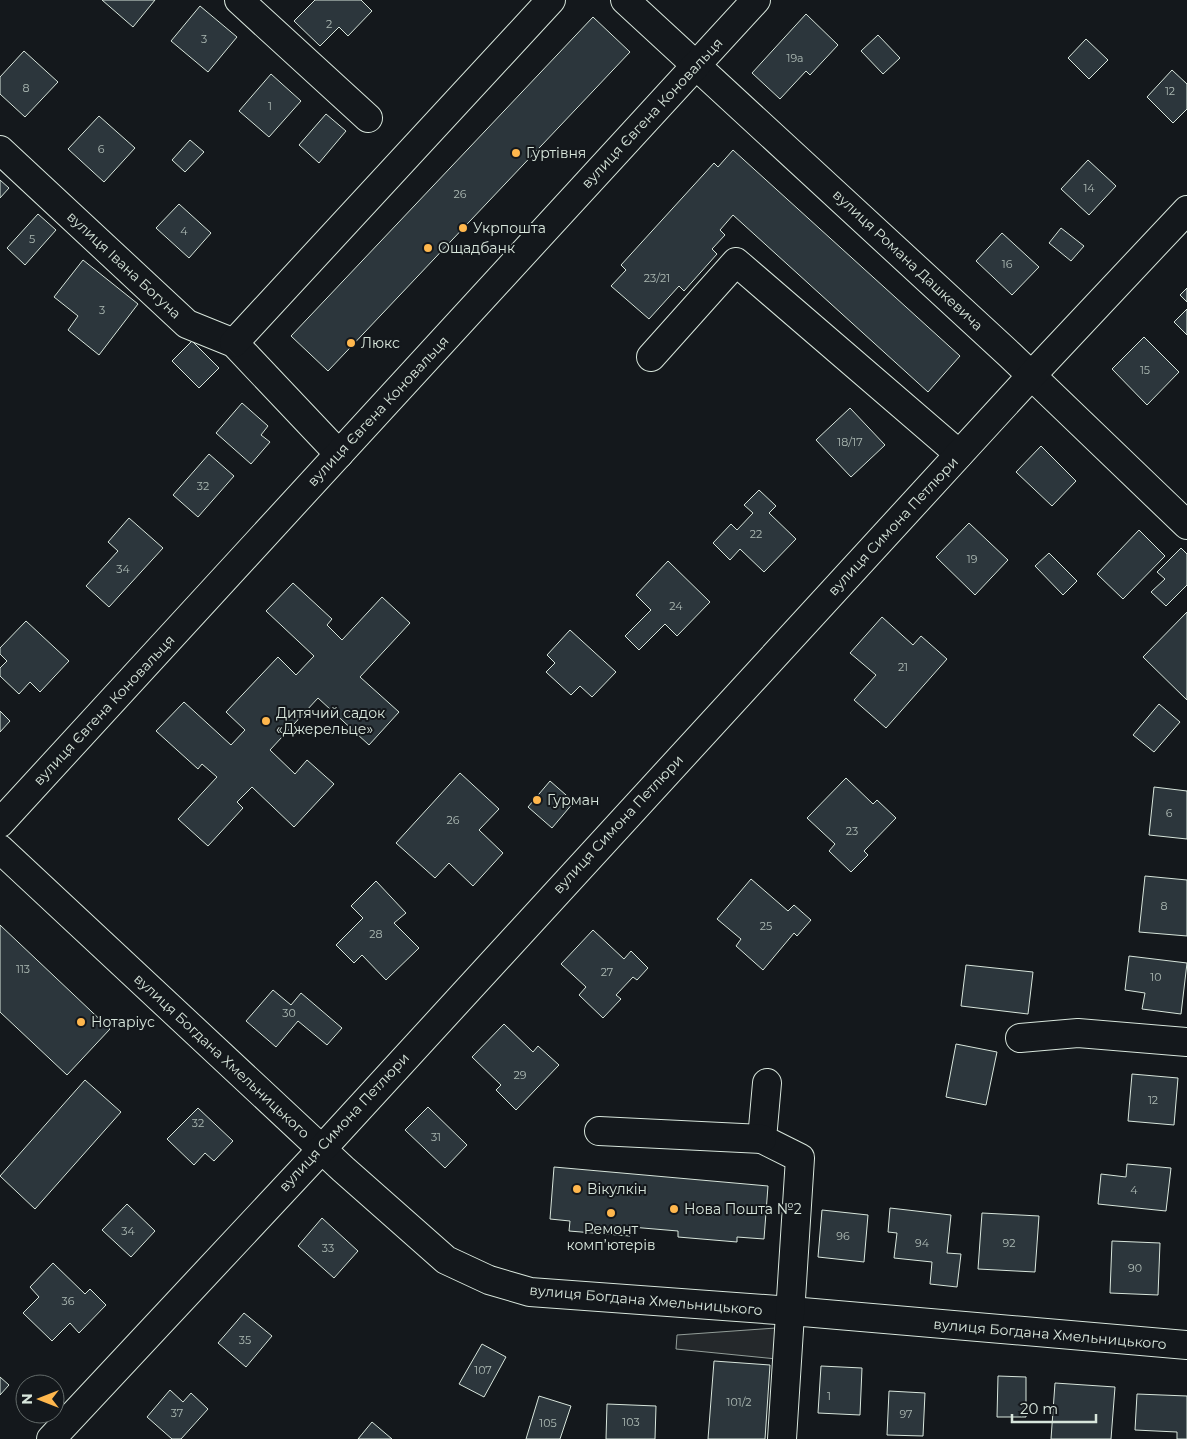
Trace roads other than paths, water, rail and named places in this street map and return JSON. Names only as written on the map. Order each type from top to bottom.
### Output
[{"type":"street","points":[[239,0],[368,118]]},
{"type":"street","points":[[234,343],[552,0]]},
{"type":"street","name":"вулиця Романа Дашкевича","points":[[624,0],[697,65],[1031,376],[1187,525]]},
{"type":"street","name":"вулиця Євгена Коновальця","points":[[0,823],[756,0]]},
{"type":"street","name":"вулиця Івана Богуна","points":[[0,150],[187,324],[234,343],[339,454]]},
{"type":"street","name":"вулиця Симона Петлюри","points":[[51,1439],[322,1149],[959,454],[1187,210]]},
{"type":"street","points":[[651,357],[736,262],[959,454]]},
{"type":"street","name":"вулиця Богдана Хмельницького","points":[[0,849],[322,1149],[446,1260],[489,1280],[530,1292],[791,1311],[1187,1345]]},
{"type":"street","points":[[1020,1038],[1078,1033],[1187,1042]]},
{"type":"street","points":[[762,1139],[767,1083]]},
{"type":"street","points":[[599,1131],[762,1139],[800,1158],[782,1439]]},
{"type":"place","name":"Гуртівня","points":[[516,153]]},
{"type":"place","name":"Укрпошта","points":[[463,228]]},
{"type":"place","name":"Ощадбанк","points":[[428,248]]},
{"type":"place","name":"Люкс","points":[[351,343]]},
{"type":"place","name":"Дитячий садок «Джерельце»","points":[[266,721]]},
{"type":"place","name":"Гурман","points":[[537,800]]},
{"type":"place","name":"Нотаріус","points":[[81,1022]]},
{"type":"place","name":"Вікулкін","points":[[577,1189]]},
{"type":"place","name":"Нова Пошта №2","points":[[674,1209]]},
{"type":"place","name":"Ремонт комп’ютерів","points":[[611,1213]]}]
